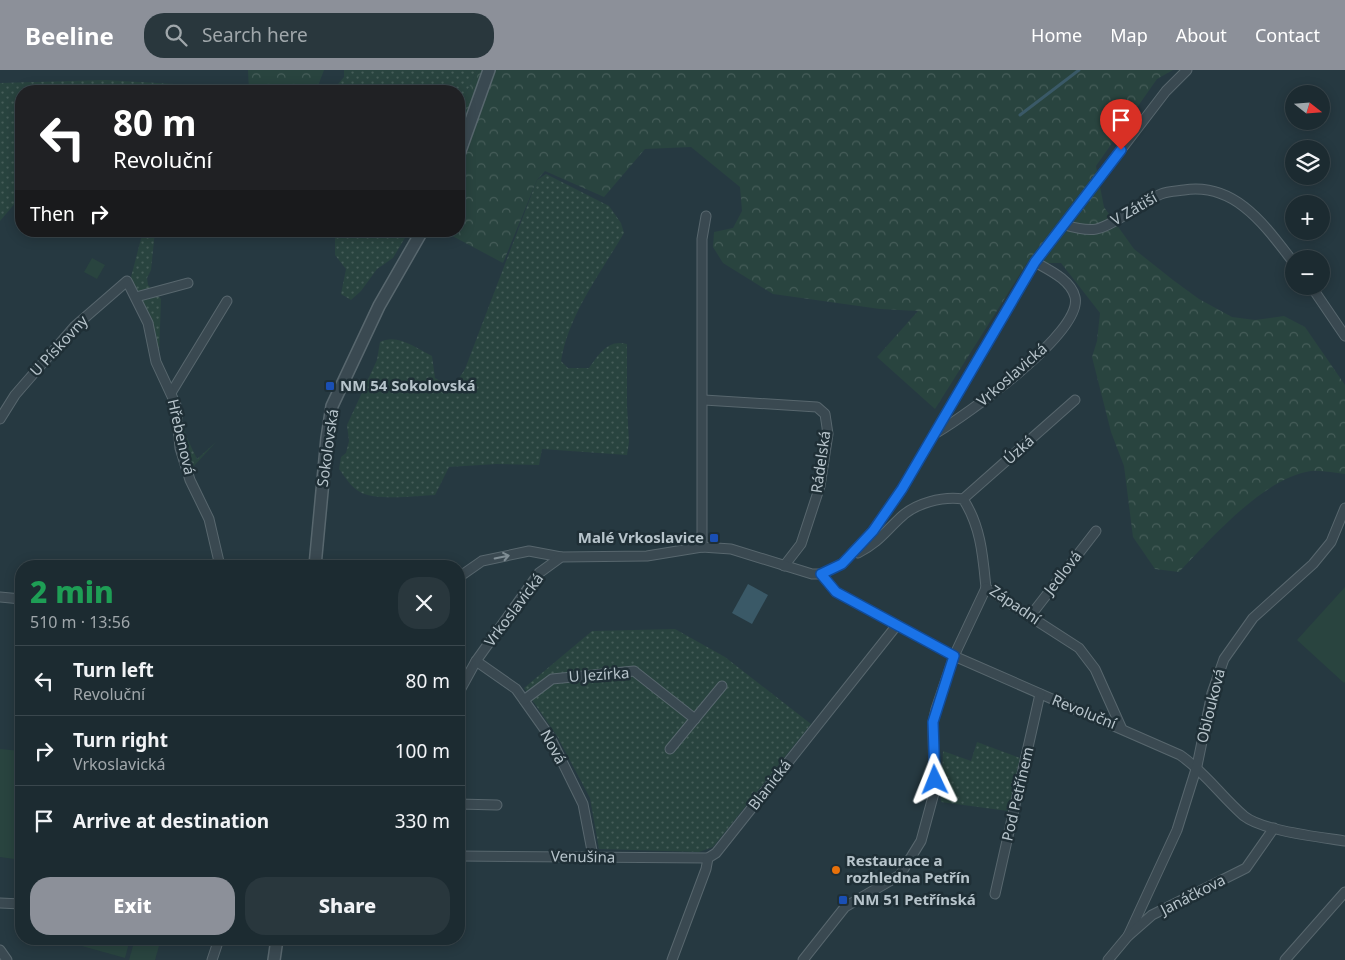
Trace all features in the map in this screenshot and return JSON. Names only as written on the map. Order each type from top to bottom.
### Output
[{"type":"street","points":[[465,137],[489,70]]},
{"type":"street","name":"Vrkoslavická","points":[[821,574],[837,568],[851,556],[873,531],[897,496],[1035,262],[1166,91],[1187,70]]},
{"type":"street","name":"V Zátiší","points":[[1065,225],[1086,231],[1101,228],[1162,193],[1195,188],[1218,192],[1239,201],[1262,222],[1285,251]]},
{"type":"street","points":[[702,547],[704,400],[702,239],[706,216]]},
{"type":"street","name":"Sokolovská","points":[[316,560],[327,438],[332,406],[379,306],[419,237]]},
{"type":"street","name":"Vrkoslavická","points":[[934,434],[967,415],[1042,352],[1072,318],[1075,296],[1069,286],[1058,276],[1035,262]]},
{"type":"street","name":"Hřebenová","points":[[128,281],[148,323],[156,362],[176,405],[180,448],[190,480],[210,519],[219,560]]},
{"type":"street","name":"U Pískovny","points":[[0,419],[15,395],[56,346],[94,308],[128,281]]},
{"type":"street","points":[[136,297],[188,283]]},
{"type":"street","points":[[1317,295],[1345,336]]},
{"type":"street","points":[[170,393],[227,301]]},
{"type":"street","name":"Rádelská","points":[[704,400],[817,407],[825,414],[828,434],[815,503],[801,544],[784,566]]},
{"type":"street","name":"Úzká","points":[[963,499],[1075,400]]},
{"type":"street","points":[[851,556],[875,544],[902,516],[930,502],[952,498],[963,499]]},
{"type":"street","name":"Západní","points":[[963,499],[971,510],[982,544],[986,588],[1079,648],[1095,669],[1121,727]]},
{"type":"street","name":"Oblouková","points":[[1128,936],[1177,830],[1197,766],[1212,693],[1224,659],[1253,618],[1313,564],[1331,542],[1345,508]]},
{"type":"street","name":"Jedlová","points":[[1030,615],[1096,531]]},
{"type":"street","points":[[465,573],[482,561],[529,551],[561,557],[647,556],[702,547],[731,549],[800,572],[821,574]]},
{"type":"street","name":"Vrkoslavická","points":[[465,681],[476,661],[539,573],[561,557]]},
{"type":"street","name":"Revoluční","points":[[821,574],[836,592],[954,656],[1121,727],[1180,755],[1197,766],[1246,817],[1274,828],[1345,841]]},
{"type":"street","points":[[803,960],[845,907],[900,875],[921,841],[929,818],[934,793],[933,722],[954,656],[986,588]]},
{"type":"street","points":[[0,597],[15,598]]},
{"type":"street","name":"Blanická","points":[[672,960],[706,869],[708,858],[716,853],[897,625]]},
{"type":"street","name":"Nová","points":[[476,661],[516,689],[550,737],[583,804],[593,856]]},
{"type":"street","name":"U Jezírka","points":[[524,700],[552,679],[634,671],[695,719]]},
{"type":"street","points":[[670,749],[722,686]]},
{"type":"street","name":"Pod Petřínem","points":[[995,894],[1040,694]]},
{"type":"street","points":[[465,804],[497,805]]},
{"type":"street","name":"Janáčkova","points":[[1108,960],[1128,936],[1152,915],[1246,868],[1274,828]]},
{"type":"street","name":"Venušina","points":[[465,856],[708,858]]},
{"type":"street","points":[[1285,960],[1345,892]]},
{"type":"street","points":[[0,903],[15,904]]},
{"type":"street","points":[[212,960],[218,945]]},
{"type":"street","points":[[274,960],[276,945]]},
{"type":"street","points":[[0,950],[6,960]]},
{"type":"green space","points":[[248,70],[324,70],[318,85],[249,85]]},
{"type":"green space","points":[[344,70],[477,70],[465,96],[465,85],[337,85],[344,77]]},
{"type":"green space","points":[[477,70],[1173,70],[1157,79],[1096,166],[1104,207],[1134,249],[1199,299],[1232,317],[1255,320],[1284,316],[1305,327],[1345,385],[1345,474],[1311,471],[1293,476],[1275,485],[1257,497],[1222,527],[1179,572],[1155,569],[1133,537],[1124,466],[1111,432],[1092,357],[1097,341],[1100,313],[1061,263],[1027,263],[935,409],[877,357],[918,311],[880,309],[773,294],[723,263],[713,247],[714,232],[733,228],[742,211],[740,187],[691,147],[645,149],[604,197],[545,171],[537,180],[503,263],[454,237],[465,237],[465,96]]},
{"type":"green space","points":[[105,80],[176,85],[15,85],[15,203],[0,221],[0,83]]},
{"type":"green space","points":[[546,174],[609,206],[621,223],[624,233],[578,311],[565,344],[561,361],[568,368],[589,368],[600,353],[609,346],[620,343],[627,344],[629,442],[627,455],[542,449],[539,465],[496,464],[449,467],[435,495],[385,497],[367,495],[360,492],[351,485],[339,469],[341,457],[346,453],[349,441],[347,425],[377,360],[380,342],[393,339],[400,340],[420,349],[432,356],[435,378],[449,386],[456,383],[465,369],[537,180]]},
{"type":"green space","points":[[141,237],[154,237],[151,270],[147,278],[148,285],[161,299],[159,356],[180,406],[186,436],[197,459],[216,442],[193,467],[130,281]]},
{"type":"green space","points":[[335,237],[405,237],[393,258],[377,269],[361,291],[351,300],[341,294],[346,269],[335,255]]},
{"type":"green space","points":[[92,258],[105,265],[97,279],[84,272]]},
{"type":"green space","points":[[1345,587],[1345,682],[1344,683],[1297,640]]},
{"type":"green space","points":[[675,629],[725,657],[811,724],[713,847],[699,852],[599,849],[590,798],[557,736],[524,688],[592,631]]},
{"type":"green space","points":[[977,742],[1020,758],[1008,811],[941,802],[943,751],[971,761]]},
{"type":"green space","points":[[0,749],[15,750],[15,859],[0,857]]},
{"type":"green space","points":[[78,945],[128,945],[125,958]]},
{"type":"green space","points":[[133,945],[159,945],[155,960],[129,960]]},
{"type":"water","points":[[748,584],[768,595],[752,624],[732,613]]},
{"type":"waterway","points":[[1020,115],[1079,70]]},
{"type":"place","name":"NM 54 Sokolovská","points":[[330,386]]},
{"type":"place","name":"Malé Vrkoslavice","points":[[714,538]]},
{"type":"place","name":"Restaurace a rozhledna Petřín","points":[[836,870]]},
{"type":"place","name":"NM 51 Petřínská","points":[[843,900]]},
{"type":"route","points":[[935,780],[933,722],[954,656],[836,592],[821,574],[842,564],[862,546],[873,531],[902,489],[1035,262],[1121,150]]}]
